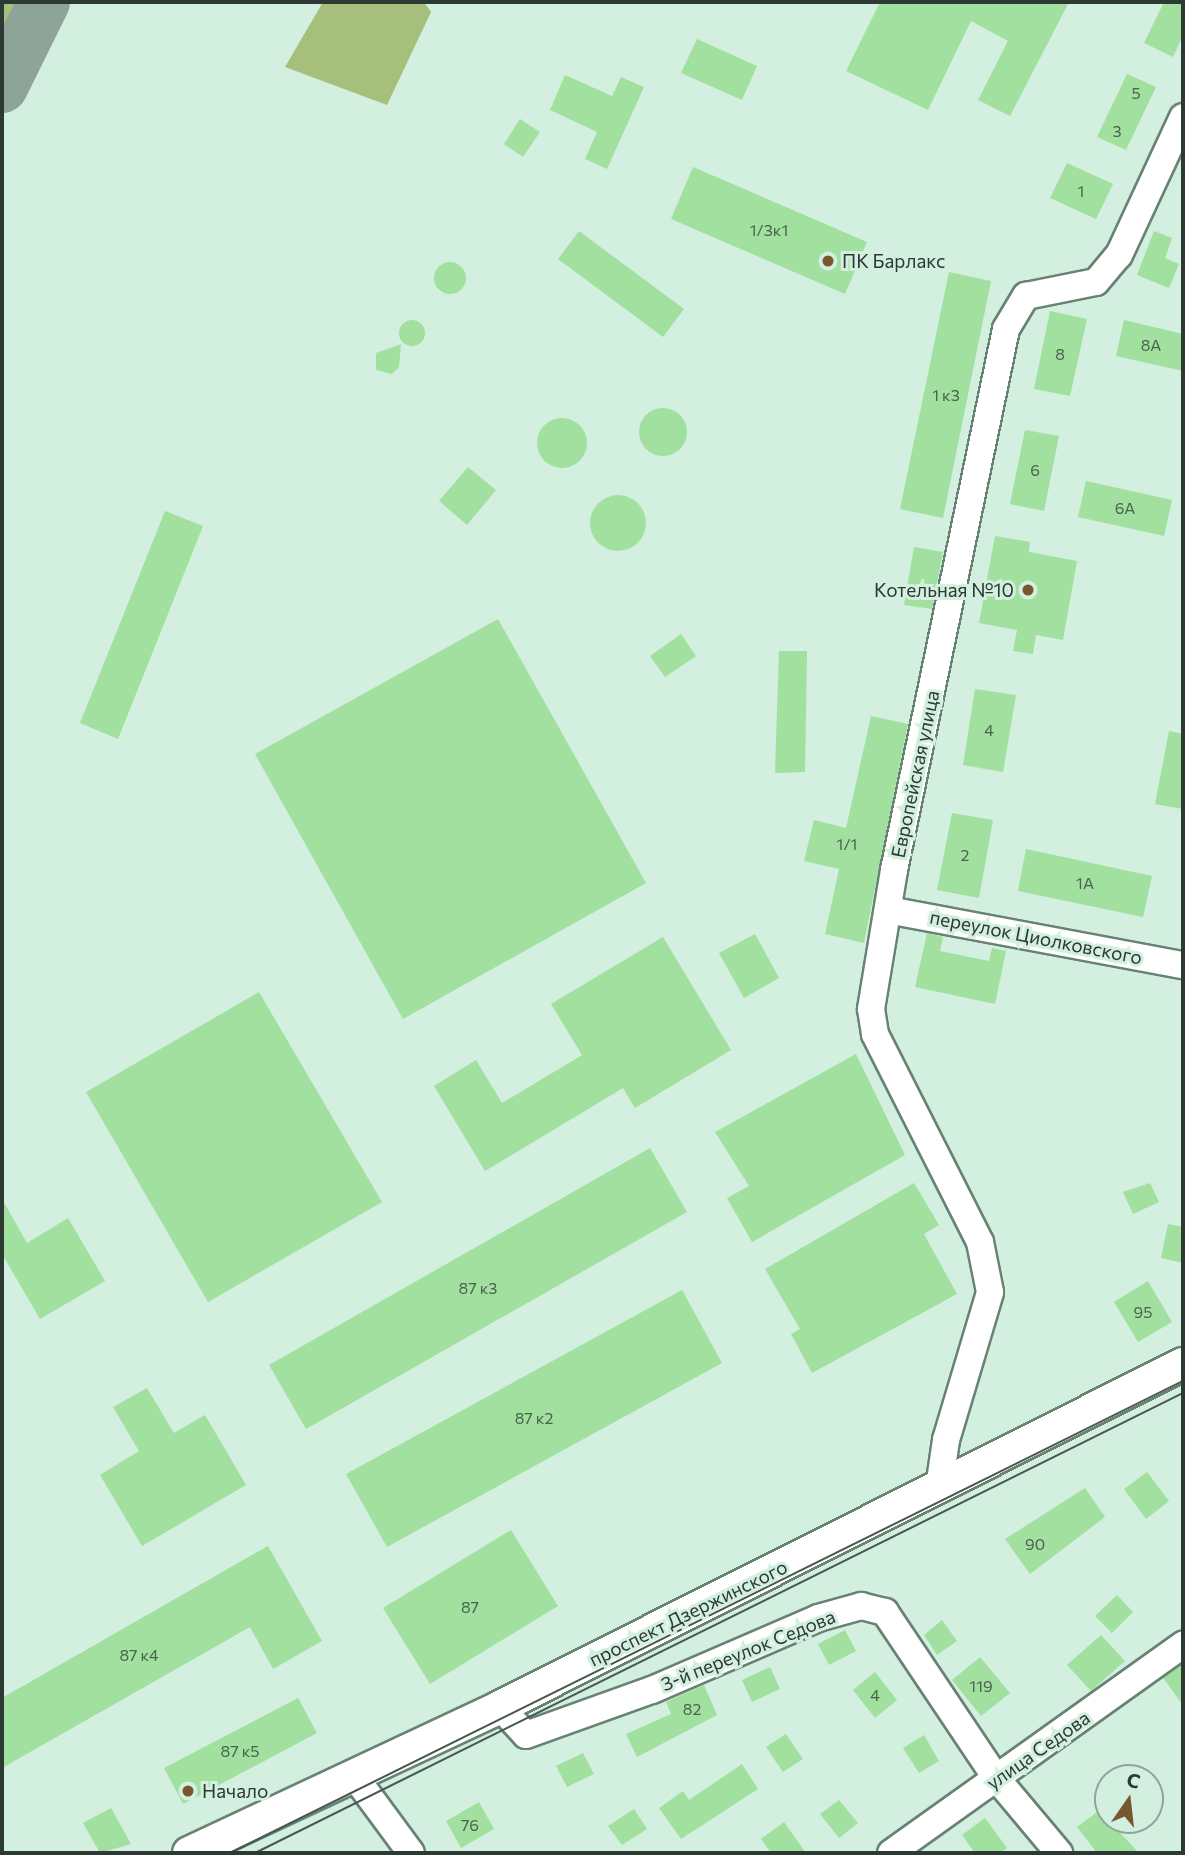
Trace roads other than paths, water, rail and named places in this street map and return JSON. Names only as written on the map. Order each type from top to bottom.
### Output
[{"type":"main road","name":"проспект Дзержинского","points":[[190,1853],[500,1707],[1183,1364]]},
{"type":"street","name":"Европейская улица","points":[[939,1488],[946,1440],[990,1292],[980,1242],[875,1034],[871,1009],[888,910],[1006,329],[1026,296],[1096,282],[1119,255],[1183,117]]},
{"type":"street","name":"переулок Циолковского","points":[[888,910],[1183,963]]},
{"type":"street","name":"3-й переулок Седова","points":[[500,1707],[526,1735],[860,1606],[885,1612],[908,1637],[997,1779],[1059,1853]]},
{"type":"street","name":"улица Седова","points":[[891,1853],[1183,1645]]},
{"type":"street","points":[[355,1777],[411,1853]]},
{"type":"tram line","points":[[230,1853],[1183,1381]]},
{"type":"tram line","points":[[255,1853],[1183,1393]]},
{"type":"place","name":"ПК Барлакс","points":[[828,261]]},
{"type":"place","name":"Котельная №10","points":[[1028,590]]},
{"type":"place","name":"Начало","points":[[188,1791]]}]
